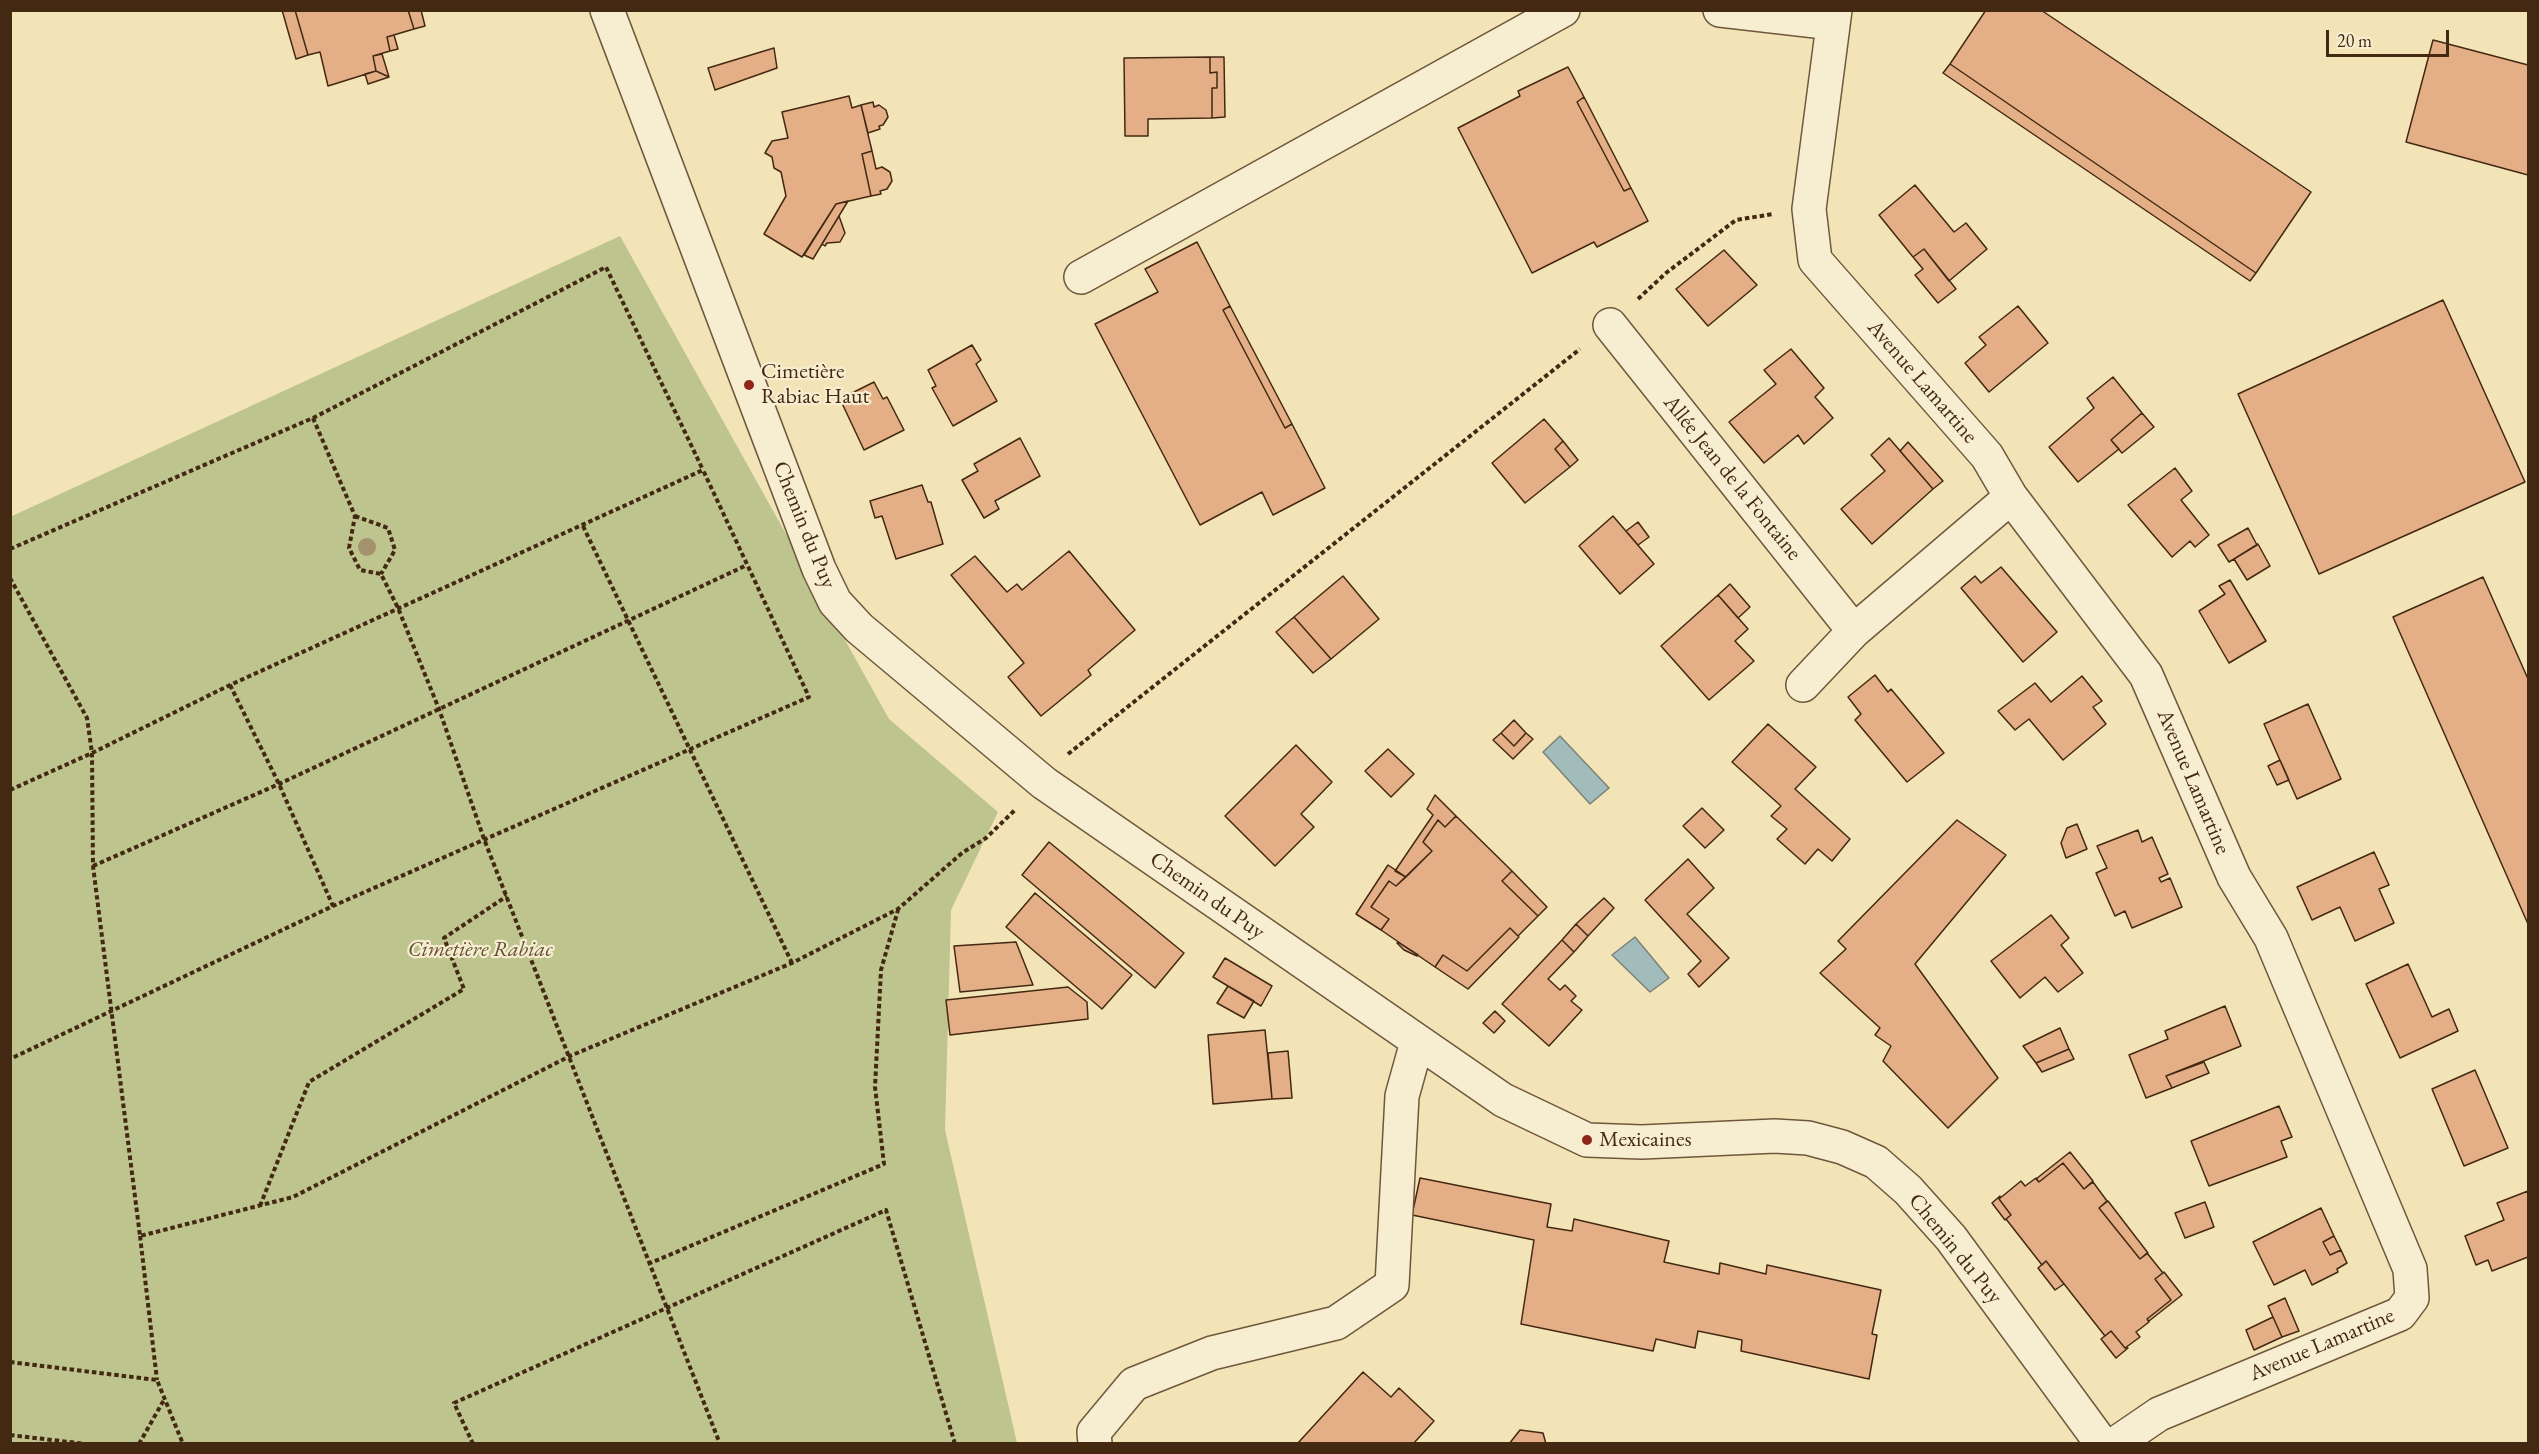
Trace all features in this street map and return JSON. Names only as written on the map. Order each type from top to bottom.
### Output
[{"type":"street","name":"Chemin du Puy","points":[[607,10],[819,569],[836,602],[860,628],[1044,783],[1503,1100],[1587,1140],[1642,1142],[1775,1136],[1808,1138],[1842,1147],[1876,1162],[1908,1190],[1951,1238],[2102,1443]]},
{"type":"street","points":[[1081,277],[1563,10]]},
{"type":"street","points":[[1720,10],[1834,14]]},
{"type":"street","name":"Avenue Lamartine","points":[[1834,14],[1809,209],[1815,260],[1987,456],[2011,497],[2146,675],[2234,877],[2271,938],[2410,1269],[2412,1298],[2400,1314],[2159,1414],[2115,1443]]},
{"type":"street","name":"Allée Jean de la Fontaine","points":[[1610,325],[1854,631]]},
{"type":"street","points":[[1803,685],[1854,631],[2011,497]]},
{"type":"street","points":[[1095,1443],[1094,1432],[1134,1384],[1212,1353],[1336,1323],[1392,1285],[1402,1096],[1417,1042]]},
{"type":"path","points":[[140,1236],[293,1197],[570,1056],[792,963],[898,909],[962,853],[986,838],[1044,783],[1051,767],[1610,325],[1666,273],[1736,220],[1809,209]]},
{"type":"path","points":[[10,549],[313,418],[606,267],[809,697],[333,906],[10,1059]]},
{"type":"path","points":[[313,418],[355,516],[349,548],[360,570],[381,574]]},
{"type":"path","points":[[10,790],[92,753],[230,685],[703,470]]},
{"type":"path","points":[[355,516],[388,528],[395,550],[381,574]]},
{"type":"path","points":[[583,526],[792,963]]},
{"type":"path","points":[[93,866],[279,784],[747,565]]},
{"type":"path","points":[[381,574],[398,608],[439,709],[484,839],[570,1056],[665,1308],[720,1443]]},
{"type":"path","points":[[10,578],[87,718],[92,753],[93,866],[157,1380],[183,1443]]},
{"type":"path","points":[[230,685],[279,784],[333,906]]},
{"type":"path","points":[[260,1206],[309,1082],[464,989],[444,938],[507,896]]},
{"type":"path","points":[[648,1264],[884,1164],[874,1087],[881,970],[898,909]]},
{"type":"path","points":[[473,1443],[454,1403],[886,1210],[955,1443]]},
{"type":"path","points":[[10,1362],[157,1380]]},
{"type":"path","points":[[139,1443],[165,1398]]},
{"type":"path","points":[[10,1434],[86,1443]]},
{"type":"green space","name":"Cimetière Rabiac","points":[[620,236],[889,719],[998,812],[951,910],[945,1130],[1017,1443],[11,1443],[10,517]]},
{"type":"water","points":[[1560,736],[1609,788],[1590,804],[1543,752]]},
{"type":"water","points":[[1635,937],[1669,978],[1650,992],[1612,955]]},
{"type":"building","points":[[282,10],[295,10],[308,55],[296,59]]},
{"type":"building","points":[[295,10],[408,10],[414,29],[387,37],[390,51],[373,56],[376,71],[328,86],[320,52],[308,55]]},
{"type":"building","points":[[408,10],[421,10],[425,26],[414,29]]},
{"type":"building","points":[[1986,10],[2041,10],[2311,192],[2256,273],[1950,64]]},
{"type":"building","points":[[394,35],[398,49],[390,51],[387,37]]},
{"type":"building","points":[[2433,40],[2528,65],[2528,175],[2406,142]]},
{"type":"building","points":[[774,48],[777,68],[715,90],[708,68]]},
{"type":"building","points":[[382,54],[389,77],[376,71],[373,56]]},
{"type":"building","points":[[1210,57],[1224,57],[1225,117],[1212,118],[1212,88],[1217,88],[1217,72],[1210,73]]},
{"type":"building","points":[[1210,57],[1210,73],[1217,72],[1217,88],[1212,88],[1212,118],[1148,119],[1148,136],[1125,136],[1124,58]]},
{"type":"building","points":[[1950,64],[2256,273],[2250,281],[1943,73]]},
{"type":"building","points":[[1568,67],[1584,97],[1577,102],[1624,191],[1631,188],[1648,221],[1597,247],[1594,242],[1532,273],[1458,128],[1520,96],[1518,91]]},
{"type":"building","points":[[376,71],[389,77],[368,84],[365,74]]},
{"type":"building","points":[[849,96],[852,108],[861,105],[872,151],[862,154],[871,196],[836,204],[802,257],[764,234],[786,196],[781,172],[774,168],[772,157],[765,153],[772,141],[788,138],[782,112]]},
{"type":"building","points":[[1584,97],[1631,188],[1624,191],[1577,102]]},
{"type":"building","points":[[873,102],[874,107],[879,105],[886,110],[888,117],[883,125],[879,126],[880,129],[868,133],[861,105]]},
{"type":"building","points":[[872,151],[876,169],[882,167],[890,172],[892,181],[887,189],[880,191],[881,194],[871,196],[862,154]]},
{"type":"building","points":[[1915,185],[1954,232],[1966,223],[1987,249],[1949,281],[1924,249],[1913,257],[1879,215]]},
{"type":"building","points":[[848,201],[813,259],[804,255],[836,204]]},
{"type":"building","points":[[839,216],[845,233],[840,242],[827,243],[825,246],[822,244]]},
{"type":"building","points":[[1197,242],[1230,306],[1223,310],[1285,428],[1292,424],[1325,488],[1273,515],[1262,492],[1200,525],[1095,324],[1158,292],[1145,269]]},
{"type":"building","points":[[1924,249],[1956,289],[1938,303],[1915,275],[1923,269],[1913,257]]},
{"type":"building","points":[[1724,250],[1757,285],[1708,326],[1676,289]]},
{"type":"building","points":[[2443,300],[2525,482],[2319,574],[2238,394]]},
{"type":"building","points":[[1230,306],[1292,424],[1285,428],[1223,310]]},
{"type":"building","points":[[2018,306],[2048,343],[1989,392],[1965,363],[1986,345],[1979,337]]},
{"type":"building","points":[[972,345],[981,360],[976,364],[997,401],[953,426],[932,388],[936,386],[928,370]]},
{"type":"building","points":[[1791,349],[1824,388],[1815,397],[1833,418],[1804,444],[1798,435],[1764,463],[1729,422],[1776,384],[1764,370]]},
{"type":"building","points":[[2113,377],[2142,413],[2111,440],[2119,449],[2078,482],[2049,447],[2094,408],[2087,398]]},
{"type":"building","points":[[874,382],[883,399],[887,397],[904,430],[864,450],[840,399]]},
{"type":"building","points":[[2142,413],[2154,427],[2122,453],[2111,440]]},
{"type":"building","points":[[1544,419],[1563,441],[1555,449],[1570,467],[1525,503],[1492,463]]},
{"type":"building","points":[[1020,438],[1040,476],[995,501],[999,509],[984,518],[962,480],[978,471],[974,464]]},
{"type":"building","points":[[1889,438],[1933,489],[1872,544],[1841,509],[1885,471],[1871,455]]},
{"type":"building","points":[[1563,441],[1578,460],[1570,467],[1555,449]]},
{"type":"building","points":[[1908,442],[1943,481],[1933,489],[1900,451]]},
{"type":"building","points":[[2175,468],[2192,491],[2181,500],[2209,535],[2195,547],[2190,541],[2172,557],[2128,505]]},
{"type":"building","points":[[922,485],[928,502],[931,502],[943,544],[896,559],[882,516],[875,518],[870,501]]},
{"type":"building","points":[[1613,516],[1654,564],[1620,594],[1579,546]]},
{"type":"building","points":[[1638,522],[1649,537],[1638,545],[1626,531]]},
{"type":"building","points":[[2248,528],[2257,545],[2229,562],[2218,545]]},
{"type":"building","points":[[2258,544],[2270,566],[2247,580],[2234,559]]},
{"type":"building","points":[[1069,551],[1135,630],[1088,670],[1091,675],[1041,716],[1008,677],[1024,663],[951,575],[975,556],[1007,592],[1017,584],[1022,590]]},
{"type":"building","points":[[2001,567],[2057,632],[2023,662],[1961,588],[1975,576],[1981,583]]},
{"type":"building","points":[[1343,576],[1379,619],[1331,659],[1294,617]]},
{"type":"building","points":[[2483,577],[2528,679],[2528,924],[2393,617]]},
{"type":"building","points":[[2230,580],[2266,641],[2229,663],[2199,611],[2225,594],[2219,586]]},
{"type":"building","points":[[1730,584],[1750,607],[1738,618],[1718,595]]},
{"type":"building","points":[[1718,595],[1748,629],[1735,641],[1754,661],[1709,700],[1661,646]]},
{"type":"building","points":[[1294,617],[1331,659],[1313,673],[1276,632]]},
{"type":"building","points":[[1875,675],[1888,692],[1891,689],[1944,753],[1907,782],[1855,720],[1861,714],[1848,697]]},
{"type":"building","points":[[2082,676],[2102,701],[2093,707],[2106,724],[2063,760],[2029,719],[2015,730],[1998,711],[2035,683],[2051,702]]},
{"type":"building","points":[[2308,704],[2341,779],[2297,799],[2264,724]]},
{"type":"building","points":[[1514,720],[1526,733],[1514,746],[1501,733]]},
{"type":"building","points":[[1768,724],[1816,767],[1795,789],[1850,839],[1832,861],[1818,849],[1805,864],[1777,839],[1787,829],[1771,816],[1781,806],[1732,762]]},
{"type":"building","points":[[1501,733],[1514,746],[1526,733],[1533,739],[1513,759],[1493,740]]},
{"type":"building","points":[[1296,745],[1332,782],[1301,814],[1314,827],[1275,866],[1225,816]]},
{"type":"building","points":[[1388,749],[1414,774],[1391,797],[1365,771]]},
{"type":"building","points":[[2280,760],[2289,780],[2277,785],[2268,766]]},
{"type":"building","points":[[1435,795],[1456,816],[1445,827],[1438,820],[1423,842],[1432,851],[1406,877],[1395,871],[1433,815],[1427,809]]},
{"type":"building","points":[[1702,808],[1724,830],[1705,848],[1683,826]]},
{"type":"building","points":[[1456,816],[1512,871],[1502,881],[1538,916],[1518,936],[1510,928],[1467,971],[1443,955],[1435,967],[1381,930],[1389,919],[1371,907],[1389,881],[1396,886],[1432,851],[1423,842],[1438,820],[1445,827]]},
{"type":"building","points":[[1957,820],[2006,855],[1915,964],[1998,1078],[1948,1128],[1883,1061],[1891,1046],[1875,1035],[1880,1028],[1820,973],[1846,949],[1838,941]]},
{"type":"building","points":[[2077,824],[2087,849],[2066,858],[2061,843],[2067,828]]},
{"type":"building","points":[[2138,830],[2142,842],[2152,837],[2168,874],[2159,878],[2161,882],[2170,878],[2182,907],[2132,928],[2125,911],[2115,916],[2096,873],[2107,868],[2097,846]]},
{"type":"building","points":[[1049,842],[1184,953],[1155,988],[1022,875]]},
{"type":"building","points":[[2374,852],[2389,885],[2379,889],[2394,923],[2355,941],[2340,907],[2312,920],[2297,887]]},
{"type":"building","points":[[1688,859],[1714,888],[1687,914],[1729,958],[1699,987],[1688,974],[1701,961],[1645,900]]},
{"type":"building","points":[[1388,865],[1406,877],[1396,886],[1389,881],[1371,907],[1389,919],[1381,930],[1356,914]]},
{"type":"building","points":[[1512,871],[1547,907],[1538,916],[1502,881]]},
{"type":"building","points":[[1035,893],[1132,975],[1102,1009],[1006,927]]},
{"type":"building","points":[[1604,898],[1614,908],[1588,936],[1576,924]]},
{"type":"building","points":[[2051,915],[2069,938],[2061,945],[2083,973],[2058,992],[2045,977],[2020,998],[1991,961]]},
{"type":"building","points":[[1576,924],[1588,936],[1574,952],[1562,940]]},
{"type":"building","points":[[1510,928],[1519,937],[1468,989],[1435,967],[1443,955],[1467,971]]},
{"type":"building","points":[[1562,940],[1574,952],[1548,979],[1560,990],[1565,985],[1576,996],[1571,1001],[1582,1010],[1549,1046],[1502,1004]]},
{"type":"building","points":[[1016,942],[1033,985],[960,992],[954,946]]},
{"type":"building","points":[[1398,942],[1418,955],[1404,950]]},
{"type":"building","points":[[1225,958],[1272,986],[1261,1006],[1213,977]]},
{"type":"building","points":[[2408,964],[2432,1017],[2449,1009],[2458,1031],[2400,1058],[2366,984]]},
{"type":"building","points":[[1228,986],[1254,1001],[1244,1018],[1217,1003]]},
{"type":"building","points":[[1068,987],[1087,1002],[1088,1019],[950,1035],[946,1000]]},
{"type":"building","points":[[2225,1006],[2241,1046],[2166,1076],[2172,1088],[2146,1098],[2129,1055],[2168,1039],[2165,1031]]},
{"type":"building","points":[[1495,1011],[1505,1021],[1494,1033],[1483,1023]]},
{"type":"building","points":[[2060,1028],[2069,1049],[2036,1063],[2023,1046]]},
{"type":"building","points":[[1265,1030],[1272,1099],[1213,1104],[1208,1035]]},
{"type":"building","points":[[2069,1049],[2074,1059],[2042,1072],[2036,1063]]},
{"type":"building","points":[[1288,1051],[1292,1098],[1272,1099],[1268,1053]]},
{"type":"building","points":[[2204,1062],[2209,1073],[2172,1088],[2166,1076]]},
{"type":"building","points":[[2475,1070],[2508,1148],[2464,1166],[2432,1089]]},
{"type":"building","points":[[2279,1106],[2292,1137],[2281,1141],[2287,1157],[2209,1186],[2191,1141]]},
{"type":"building","points":[[2070,1152],[2093,1181],[2084,1189],[2063,1163],[2039,1182],[2036,1179]]},
{"type":"building","points":[[2063,1163],[2084,1189],[2093,1182],[2107,1201],[2099,1208],[2140,1259],[2147,1253],[2163,1273],[2155,1279],[2171,1300],[2147,1319],[2149,1322],[2136,1332],[2140,1337],[2125,1348],[2111,1331],[2105,1336],[2046,1261],[2042,1265],[2006,1219],[2011,1215],[1999,1199],[2021,1181],[2025,1186],[2036,1178],[2039,1182]]},
{"type":"building","points":[[1420,1178],[1551,1204],[1547,1227],[1572,1231],[1574,1219],[1669,1241],[1664,1262],[1719,1274],[1720,1263],[1766,1274],[1767,1265],[1881,1290],[1872,1334],[1877,1335],[1869,1379],[1741,1351],[1742,1340],[1698,1331],[1695,1348],[1656,1339],[1653,1351],[1521,1324],[1534,1240],[1412,1215]]},
{"type":"building","points":[[2528,1191],[2528,1257],[2492,1271],[2488,1260],[2476,1265],[2465,1236],[2504,1220],[2497,1203]]},
{"type":"building","points":[[2000,1196],[1999,1199],[2011,1215],[2005,1220],[1992,1203]]},
{"type":"building","points":[[2108,1201],[2148,1253],[2140,1259],[2099,1208]]},
{"type":"building","points":[[2205,1202],[2214,1227],[2185,1238],[2175,1213]]},
{"type":"building","points":[[2321,1208],[2334,1236],[2323,1242],[2330,1255],[2341,1250],[2347,1263],[2337,1269],[2338,1272],[2312,1285],[2305,1270],[2274,1285],[2253,1242]]},
{"type":"building","points":[[2334,1236],[2341,1250],[2330,1255],[2323,1242]]},
{"type":"building","points":[[2046,1261],[2064,1284],[2055,1290],[2038,1268]]},
{"type":"building","points":[[2164,1272],[2182,1295],[2149,1321],[2147,1319],[2171,1300],[2155,1279]]},
{"type":"building","points":[[2285,1298],[2299,1331],[2282,1337],[2268,1306]]},
{"type":"building","points":[[2273,1317],[2282,1337],[2254,1350],[2246,1330]]},
{"type":"building","points":[[2111,1331],[2125,1348],[2128,1348],[2116,1358],[2101,1339]]},
{"type":"building","points":[[1363,1372],[1391,1397],[1399,1388],[1434,1421],[1413,1444],[1297,1444]]},
{"type":"building","points":[[1520,1430],[1543,1433],[1546,1444],[1509,1444]]},
{"type":"place","name":"Cimetière Rabiac Haut","points":[[749,385]]},
{"type":"place","name":"Mexicaines","points":[[1587,1140]]}]
